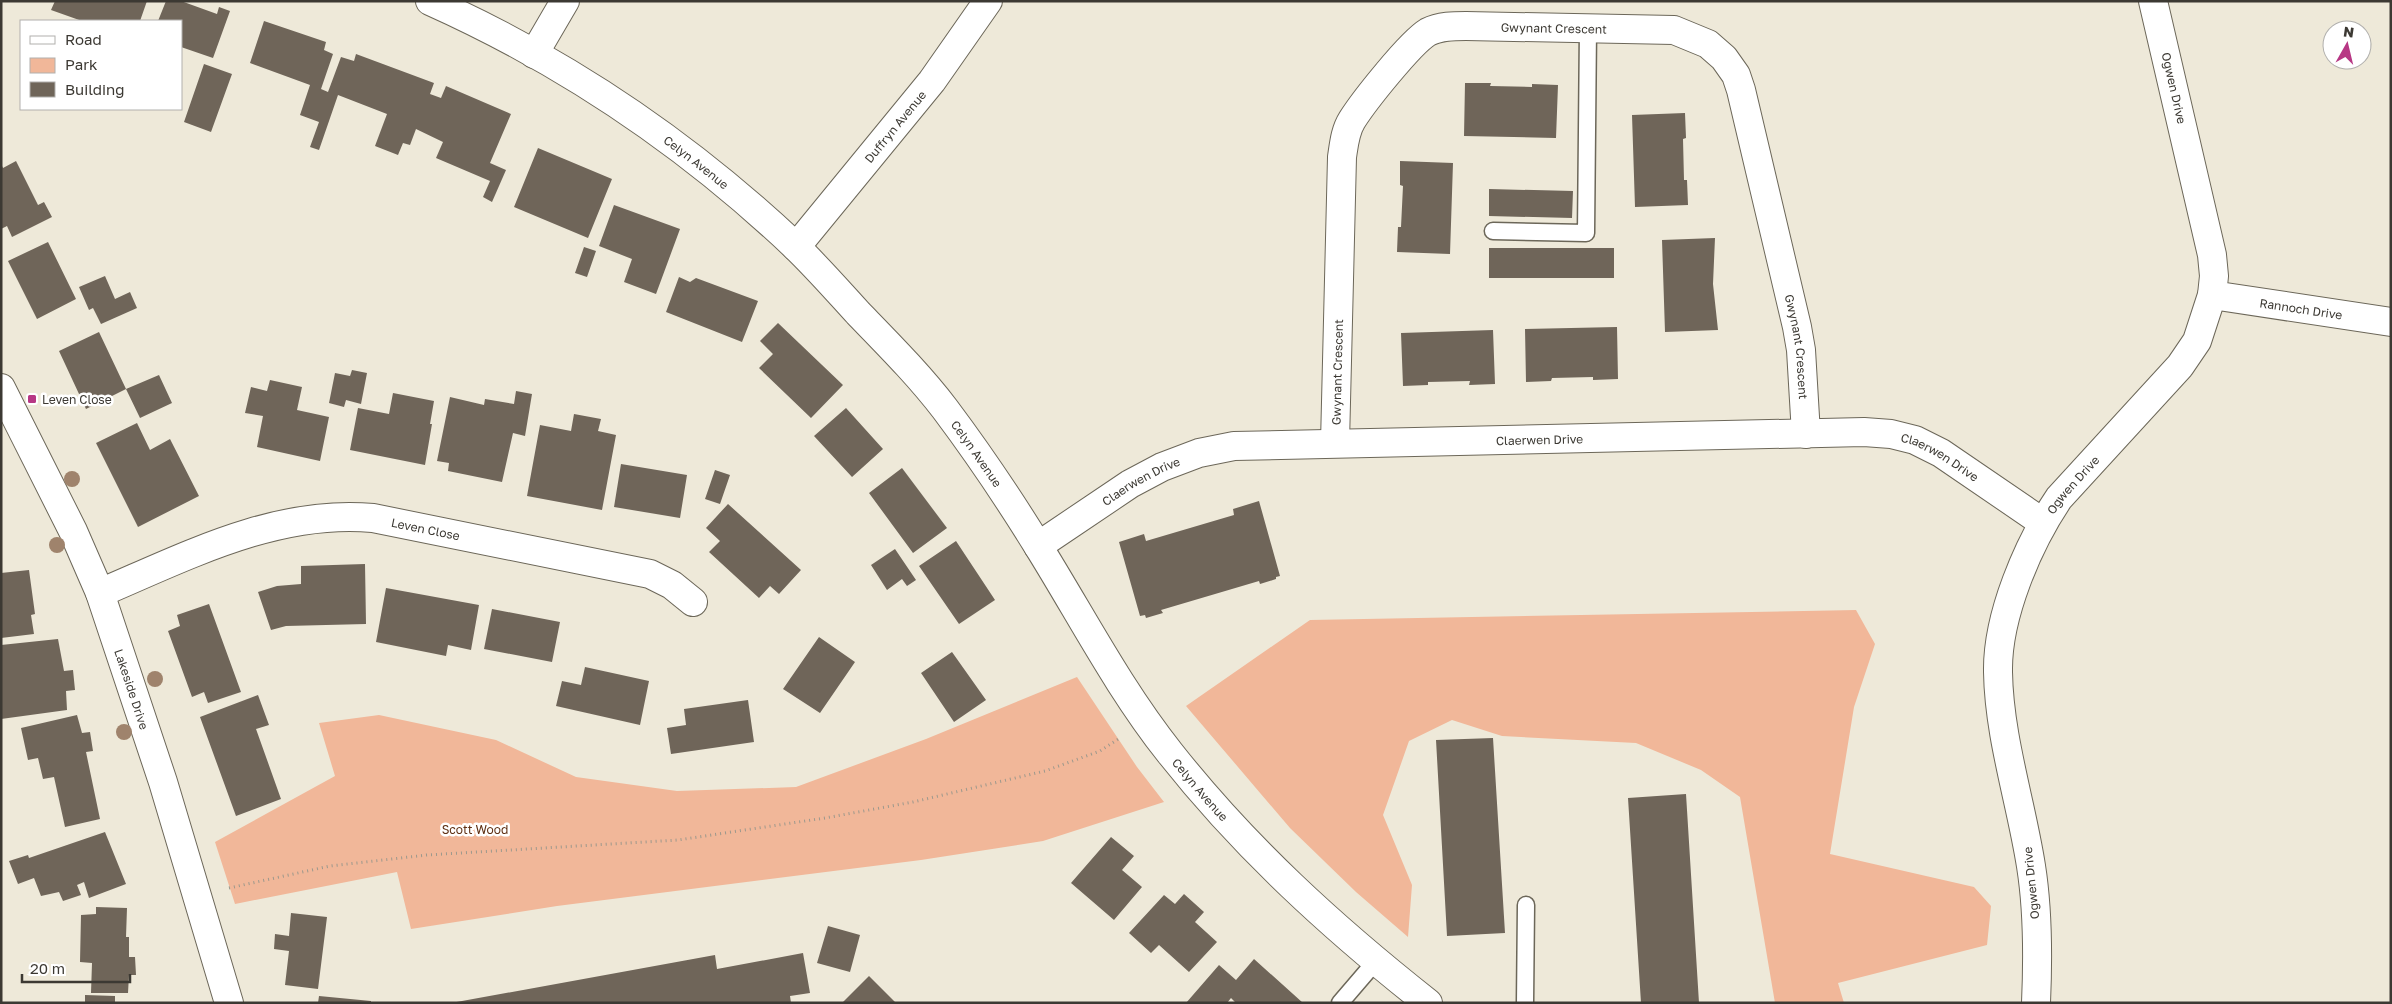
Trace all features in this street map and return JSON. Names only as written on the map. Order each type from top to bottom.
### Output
[{"type":"street","name":"Celyn Avenue","points":[[430,1],[534,54],[620,106],[684,151],[742,198],[796,247],[899,356],[942,405],[978,455],[1038,546],[1112,668],[1169,752],[1245,840],[1294,890],[1428,1003]]},
{"type":"street","points":[[534,54],[565,1]]},
{"type":"street","name":"Duffryn Avenue","points":[[796,247],[932,81],[988,1]]},
{"type":"street","name":"Ogwen Drive","points":[[2036,1003],[2036,947],[2032,867],[2001,709],[1998,670],[2004,629],[2016,580],[2042,522],[2058,498],[2180,366],[2196,341],[2212,295],[2214,276],[2212,255],[2153,1]]},
{"type":"street","name":"Gwynant Crescent","points":[[1335,443],[1344,138],[1351,121],[1413,45],[1429,32],[1445,27],[1466,26],[1674,30],[1708,44],[1724,58],[1736,75],[1797,327],[1801,350],[1806,434]]},
{"type":"street","name":"Rannoch Drive","points":[[2212,295],[2391,322]]},
{"type":"street","name":"Lakeside Drive","points":[[1,388],[70,523],[100,592],[163,782],[229,1003]]},
{"type":"street","name":"Claerwen Drive","points":[[1038,546],[1130,484],[1162,467],[1199,453],[1234,446],[1335,443],[1864,432],[1891,434],[1915,440],[1941,453],[2042,522]]},
{"type":"street","name":"Leven Close","points":[[100,592],[199,550],[284,524],[322,517],[348,516],[373,518],[650,574],[672,585],[693,602]]},
{"type":"lane","points":[[1492,231],[1586,233],[1588,28]]},
{"type":"lane","points":[[1525,1003],[1526,906]]},
{"type":"lane","points":[[1340,1003],[1376,961]]},
{"type":"path","points":[[223,889],[330,866],[427,855],[678,840],[824,818],[913,802],[1045,771],[1100,751],[1125,735]]},
{"type":"green space","points":[[1856,610],[1875,644],[1854,707],[1830,854],[1974,887],[1991,906],[1987,945],[1838,983],[1844,1003],[1775,1003],[1740,797],[1701,770],[1636,743],[1502,736],[1452,720],[1409,741],[1383,815],[1412,885],[1408,937],[1356,892],[1290,828],[1186,706],[1310,620]]},
{"type":"green space","name":"Scott Wood","points":[[1077,677],[1137,767],[1164,802],[1043,841],[921,860],[557,906],[411,929],[397,872],[235,904],[215,842],[335,776],[319,723],[379,715],[496,740],[576,777],[677,791],[796,787],[926,739]]},
{"type":"building","points":[[55,1],[147,1],[140,20],[79,20],[51,10]]},
{"type":"building","points":[[166,1],[181,1],[217,14],[219,7],[230,11],[213,58],[182,47],[182,20],[158,20]]},
{"type":"building","points":[[264,21],[326,42],[324,50],[333,54],[321,89],[328,92],[341,57],[354,61],[356,54],[434,83],[430,94],[441,98],[446,86],[511,114],[490,163],[506,170],[492,202],[483,197],[490,181],[436,158],[443,142],[416,129],[410,145],[403,143],[398,155],[375,146],[387,114],[338,95],[319,150],[310,147],[319,122],[300,115],[310,85],[250,63]]},
{"type":"building","points":[[204,64],[232,74],[211,132],[184,122]]},
{"type":"building","points":[[1465,83],[1491,83],[1490,86],[1532,87],[1532,84],[1558,85],[1556,138],[1464,136]]},
{"type":"building","points":[[1685,113],[1686,138],[1683,139],[1684,180],[1687,180],[1688,205],[1635,207],[1632,115]]},
{"type":"building","points":[[538,148],[612,179],[588,238],[514,207]]},
{"type":"building","points":[[16,161],[38,205],[44,202],[52,217],[12,237],[7,226],[1,229],[1,164],[3,168]]},
{"type":"building","points":[[1400,161],[1453,163],[1450,254],[1397,252],[1398,227],[1401,227],[1403,186],[1400,185]]},
{"type":"building","points":[[1489,189],[1573,191],[1572,218],[1489,216]]},
{"type":"building","points":[[614,205],[680,229],[656,294],[624,282],[632,259],[599,246]]},
{"type":"building","points":[[1715,238],[1713,284],[1718,330],[1665,332],[1662,240]]},
{"type":"building","points":[[48,242],[76,299],[37,319],[8,261]]},
{"type":"building","points":[[584,247],[596,251],[587,277],[575,273]]},
{"type":"building","points":[[1489,248],[1614,248],[1614,278],[1489,278]]},
{"type":"building","points":[[105,276],[115,299],[130,292],[137,308],[101,324],[93,308],[89,310],[79,287]]},
{"type":"building","points":[[679,277],[690,282],[696,278],[758,301],[742,342],[666,312]]},
{"type":"building","points":[[778,323],[843,385],[811,418],[759,368],[773,354],[760,341]]},
{"type":"building","points":[[1617,327],[1618,379],[1593,380],[1593,377],[1552,378],[1551,381],[1526,382],[1525,329]]},
{"type":"building","points":[[1493,330],[1495,384],[1469,385],[1470,381],[1428,382],[1428,385],[1403,386],[1401,333]]},
{"type":"building","points":[[99,332],[126,389],[86,409],[59,351]]},
{"type":"building","points":[[352,370],[367,373],[361,404],[346,400],[344,407],[329,403],[335,373],[350,376]]},
{"type":"building","points":[[159,375],[172,403],[140,418],[126,389]]},
{"type":"building","points":[[270,380],[302,387],[297,410],[329,417],[320,461],[257,447],[263,416],[245,413],[251,387],[267,391]]},
{"type":"building","points":[[516,391],[532,394],[525,436],[513,433],[502,482],[448,471],[449,463],[437,461],[450,397],[484,405],[485,399],[514,404]]},
{"type":"building","points":[[393,393],[434,401],[425,465],[350,450],[358,408],[389,414]]},
{"type":"building","points":[[846,408],[883,449],[852,477],[814,436]]},
{"type":"building","points":[[574,414],[601,419],[598,431],[616,435],[602,510],[527,496],[540,425],[571,431]]},
{"type":"building","points":[[137,423],[150,450],[170,439],[199,496],[138,527],[96,443]]},
{"type":"building","points":[[621,464],[687,475],[680,518],[614,507]]},
{"type":"building","points":[[902,468],[947,528],[913,553],[869,493]]},
{"type":"building","points":[[715,470],[730,475],[720,504],[705,499]]},
{"type":"building","points":[[1259,501],[1280,576],[1260,584],[1259,581],[1161,610],[1163,613],[1146,618],[1145,615],[1140,616],[1119,542],[1144,534],[1146,541],[1234,515],[1233,509]]},
{"type":"building","points":[[728,504],[801,570],[779,594],[770,586],[759,598],[709,552],[720,541],[706,528]]},
{"type":"building","points":[[956,541],[995,600],[959,624],[919,566]]},
{"type":"building","points":[[895,549],[916,580],[907,586],[902,579],[887,590],[871,565]]},
{"type":"building","points":[[365,564],[366,624],[286,626],[271,630],[258,592],[277,586],[301,584],[301,566]]},
{"type":"building","points":[[29,570],[35,614],[31,615],[34,634],[1,638],[1,573]]},
{"type":"building","points":[[386,588],[479,605],[471,650],[448,645],[446,656],[376,642]]},
{"type":"building","points":[[209,604],[241,692],[208,703],[204,692],[192,697],[168,631],[180,626],[177,615]]},
{"type":"building","points":[[492,609],[560,622],[552,662],[484,649]]},
{"type":"building","points":[[819,637],[855,662],[820,713],[783,689]]},
{"type":"building","points":[[58,639],[64,671],[73,670],[75,690],[66,691],[67,710],[1,719],[1,645]]},
{"type":"building","points":[[952,652],[986,700],[954,722],[921,673]]},
{"type":"building","points":[[585,667],[649,681],[640,725],[556,706],[562,681],[581,685]]},
{"type":"building","points":[[258,695],[269,725],[256,729],[281,799],[236,816],[200,717]]},
{"type":"building","points":[[748,700],[754,742],[671,754],[667,728],[686,725],[684,709]]},
{"type":"building","points":[[77,715],[82,733],[90,732],[93,751],[86,752],[100,819],[65,827],[54,777],[43,779],[38,758],[28,760],[21,728]]},
{"type":"building","points":[[1493,738],[1505,933],[1447,936],[1436,740]]},
{"type":"building","points":[[1686,794],[1699,1003],[1641,1003],[1628,798]]},
{"type":"building","points":[[105,832],[126,884],[89,898],[84,882],[77,885],[81,895],[63,901],[59,892],[41,896],[34,878],[18,884],[9,861],[28,855],[29,858]]},
{"type":"building","points":[[1111,837],[1134,856],[1122,870],[1142,887],[1114,920],[1071,883]]},
{"type":"building","points":[[1184,894],[1204,912],[1195,922],[1217,942],[1189,972],[1159,945],[1151,953],[1129,933],[1164,895],[1175,904]]},
{"type":"building","points":[[96,907],[127,908],[126,937],[129,937],[129,957],[135,957],[136,975],[129,975],[128,993],[91,993],[92,963],[80,962],[81,915],[96,914]]},
{"type":"building","points":[[291,913],[327,917],[318,989],[285,985],[289,951],[274,949],[275,934],[289,936]]},
{"type":"building","points":[[828,926],[860,935],[850,972],[817,963]]},
{"type":"building","points":[[803,953],[810,993],[790,996],[791,1003],[451,1003],[715,955],[717,969]]},
{"type":"building","points":[[1254,959],[1303,1003],[1236,1003],[1231,998],[1227,1003],[1186,1003],[1219,965],[1236,980]]},
{"type":"building","points":[[869,976],[896,1003],[842,1003]]},
{"type":"building","points":[[85,995],[115,996],[115,1003],[85,1003]]},
{"type":"building","points":[[319,996],[371,1001],[371,1003],[318,1003]]},
{"type":"place","name":"Leven Close","points":[[32,399]]}]
